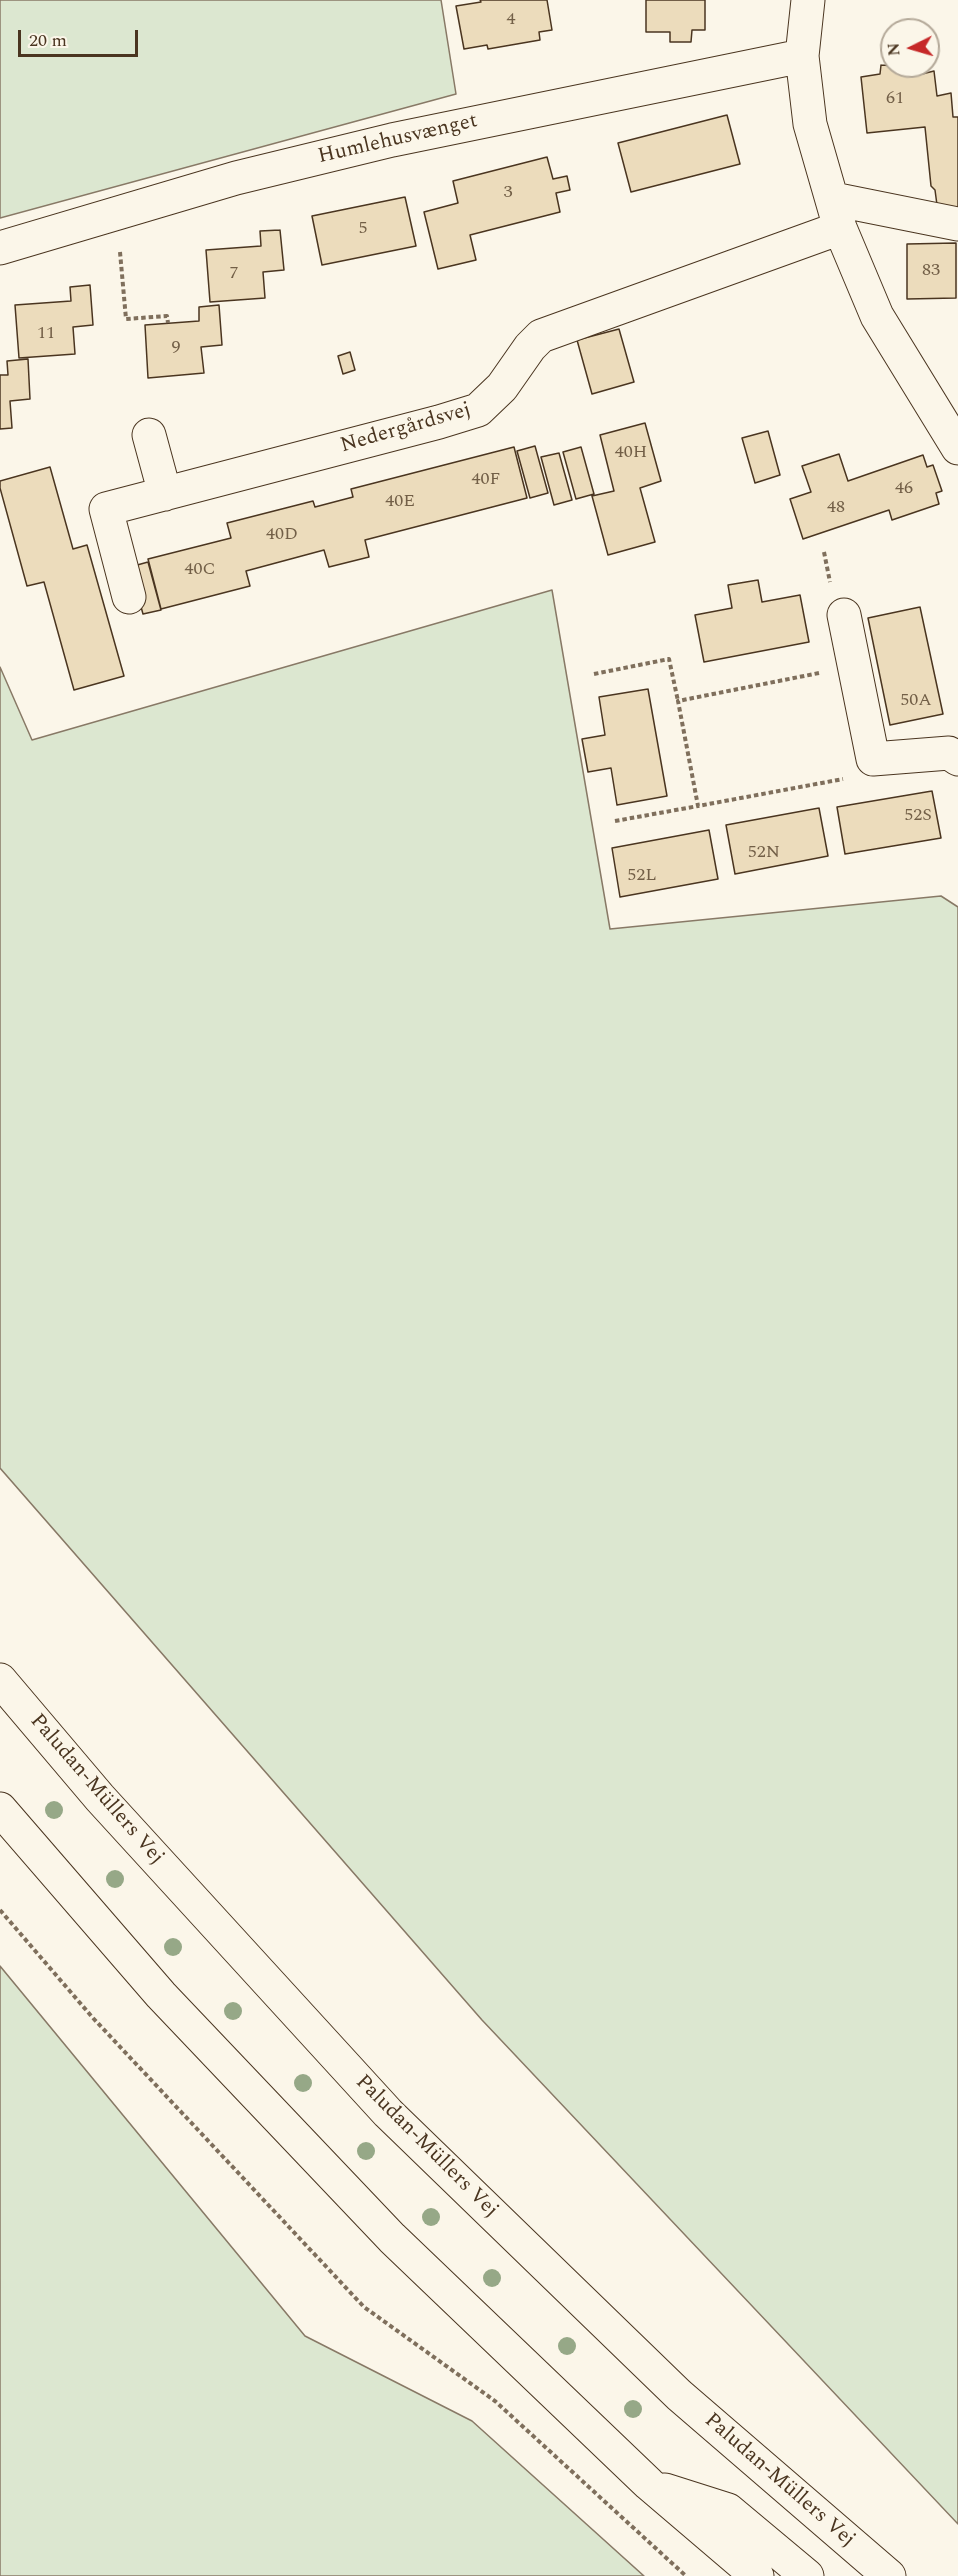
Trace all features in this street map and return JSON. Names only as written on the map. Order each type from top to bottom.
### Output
[{"type":"street","points":[[808,0],[802,56],[810,124],[837,214],[877,316],[958,448]]},
{"type":"street","name":"Humlehusvænget","points":[[0,248],[236,178],[392,140],[802,56]]},
{"type":"street","points":[[837,214],[958,224]]},
{"type":"street","name":"Nedergårdsvej","points":[[129,597],[106,509],[478,410],[502,387],[542,336],[837,214]]},
{"type":"street","points":[[149,435],[165,494]]},
{"type":"street","points":[[844,615],[873,759],[948,753],[958,759]]},
{"type":"street","name":"Paludan-Müllers Vej","points":[[0,1680],[100,1798],[388,2113],[679,2395],[889,2576]]},
{"type":"street","points":[[0,1809],[161,1995],[392,2238],[649,2484],[757,2576]]},
{"type":"street","points":[[649,2484],[728,2510],[807,2576]]},
{"type":"path","points":[[117,212],[126,319],[167,316],[168,323]]},
{"type":"path","points":[[594,674],[669,659],[698,806]]},
{"type":"path","points":[[678,701],[854,665]]},
{"type":"path","points":[[615,822],[850,777],[873,759]]},
{"type":"path","points":[[0,1910],[93,2018],[364,2307],[495,2401],[686,2576]]},
{"type":"green space","points":[[0,0],[441,0],[456,94],[0,218]]},
{"type":"green space","points":[[552,590],[610,929],[941,896],[958,907],[958,2524],[482,2020],[0,1468],[0,667],[32,740]]},
{"type":"green space","points":[[0,1966],[305,2336],[472,2421],[644,2576],[0,2576]]},
{"type":"building","points":[[480,0],[547,0],[552,30],[539,32],[540,40],[488,49],[487,45],[464,49],[456,6],[481,2]]},
{"type":"building","points":[[646,0],[705,0],[705,30],[692,30],[691,42],[670,42],[670,32],[646,32]]},
{"type":"building","points":[[880,74],[880,78],[935,78],[937,96],[951,93],[953,117],[958,117],[958,209],[937,205],[935,190],[931,186],[925,127],[867,133],[861,77]]},
{"type":"building","points":[[727,115],[740,164],[631,192],[618,143]]},
{"type":"building","points":[[547,157],[553,179],[567,176],[570,190],[556,193],[560,212],[470,235],[476,260],[438,269],[424,212],[458,203],[453,181]]},
{"type":"building","points":[[405,197],[416,246],[322,265],[312,216]]},
{"type":"building","points":[[280,230],[284,270],[263,272],[265,298],[210,302],[206,250],[261,246],[260,231]]},
{"type":"building","points":[[956,243],[956,298],[907,299],[907,244]]},
{"type":"building","points":[[90,285],[93,325],[73,327],[75,354],[19,358],[15,305],[71,301],[70,287]]},
{"type":"building","points":[[219,305],[222,345],[201,347],[204,373],[148,378],[145,325],[199,321],[199,307]]},
{"type":"building","points":[[619,329],[634,382],[592,394],[577,340]]},
{"type":"building","points":[[350,352],[355,370],[343,374],[338,356]]},
{"type":"building","points":[[28,359],[30,399],[10,401],[12,428],[0,429],[0,375],[8,375],[7,361]]},
{"type":"building","points":[[645,423],[661,481],[640,488],[655,542],[608,555],[592,496],[614,491],[600,435]]},
{"type":"building","points":[[768,431],[780,475],[755,483],[742,438]]},
{"type":"building","points":[[535,446],[548,493],[530,498],[517,451]]},
{"type":"building","points":[[514,447],[527,498],[365,540],[369,557],[329,567],[324,550],[246,571],[250,586],[161,609],[148,559],[231,538],[227,523],[313,501],[315,507],[353,497],[351,489]]},
{"type":"building","points":[[581,447],[594,494],[576,499],[563,452]]},
{"type":"building","points":[[559,453],[572,500],[554,505],[541,457]]},
{"type":"building","points":[[839,454],[848,481],[923,455],[927,467],[933,465],[942,491],[936,493],[939,504],[892,520],[889,510],[803,539],[790,499],[811,492],[802,466]]},
{"type":"building","points":[[50,467],[73,549],[87,545],[124,676],[74,690],[44,582],[27,586],[0,488],[0,481]]},
{"type":"building","points":[[148,562],[161,610],[143,614],[130,567]]},
{"type":"building","points":[[758,580],[762,602],[800,595],[809,642],[704,662],[695,615],[732,608],[728,585]]},
{"type":"building","points":[[920,607],[943,714],[890,725],[868,618]]},
{"type":"building","points":[[648,689],[667,796],[617,805],[611,768],[588,772],[582,739],[605,735],[599,697]]},
{"type":"building","points":[[932,791],[941,838],[845,854],[837,807]]},
{"type":"building","points":[[819,808],[828,856],[735,874],[726,825]]},
{"type":"building","points":[[709,830],[718,879],[620,897],[612,848]]}]
